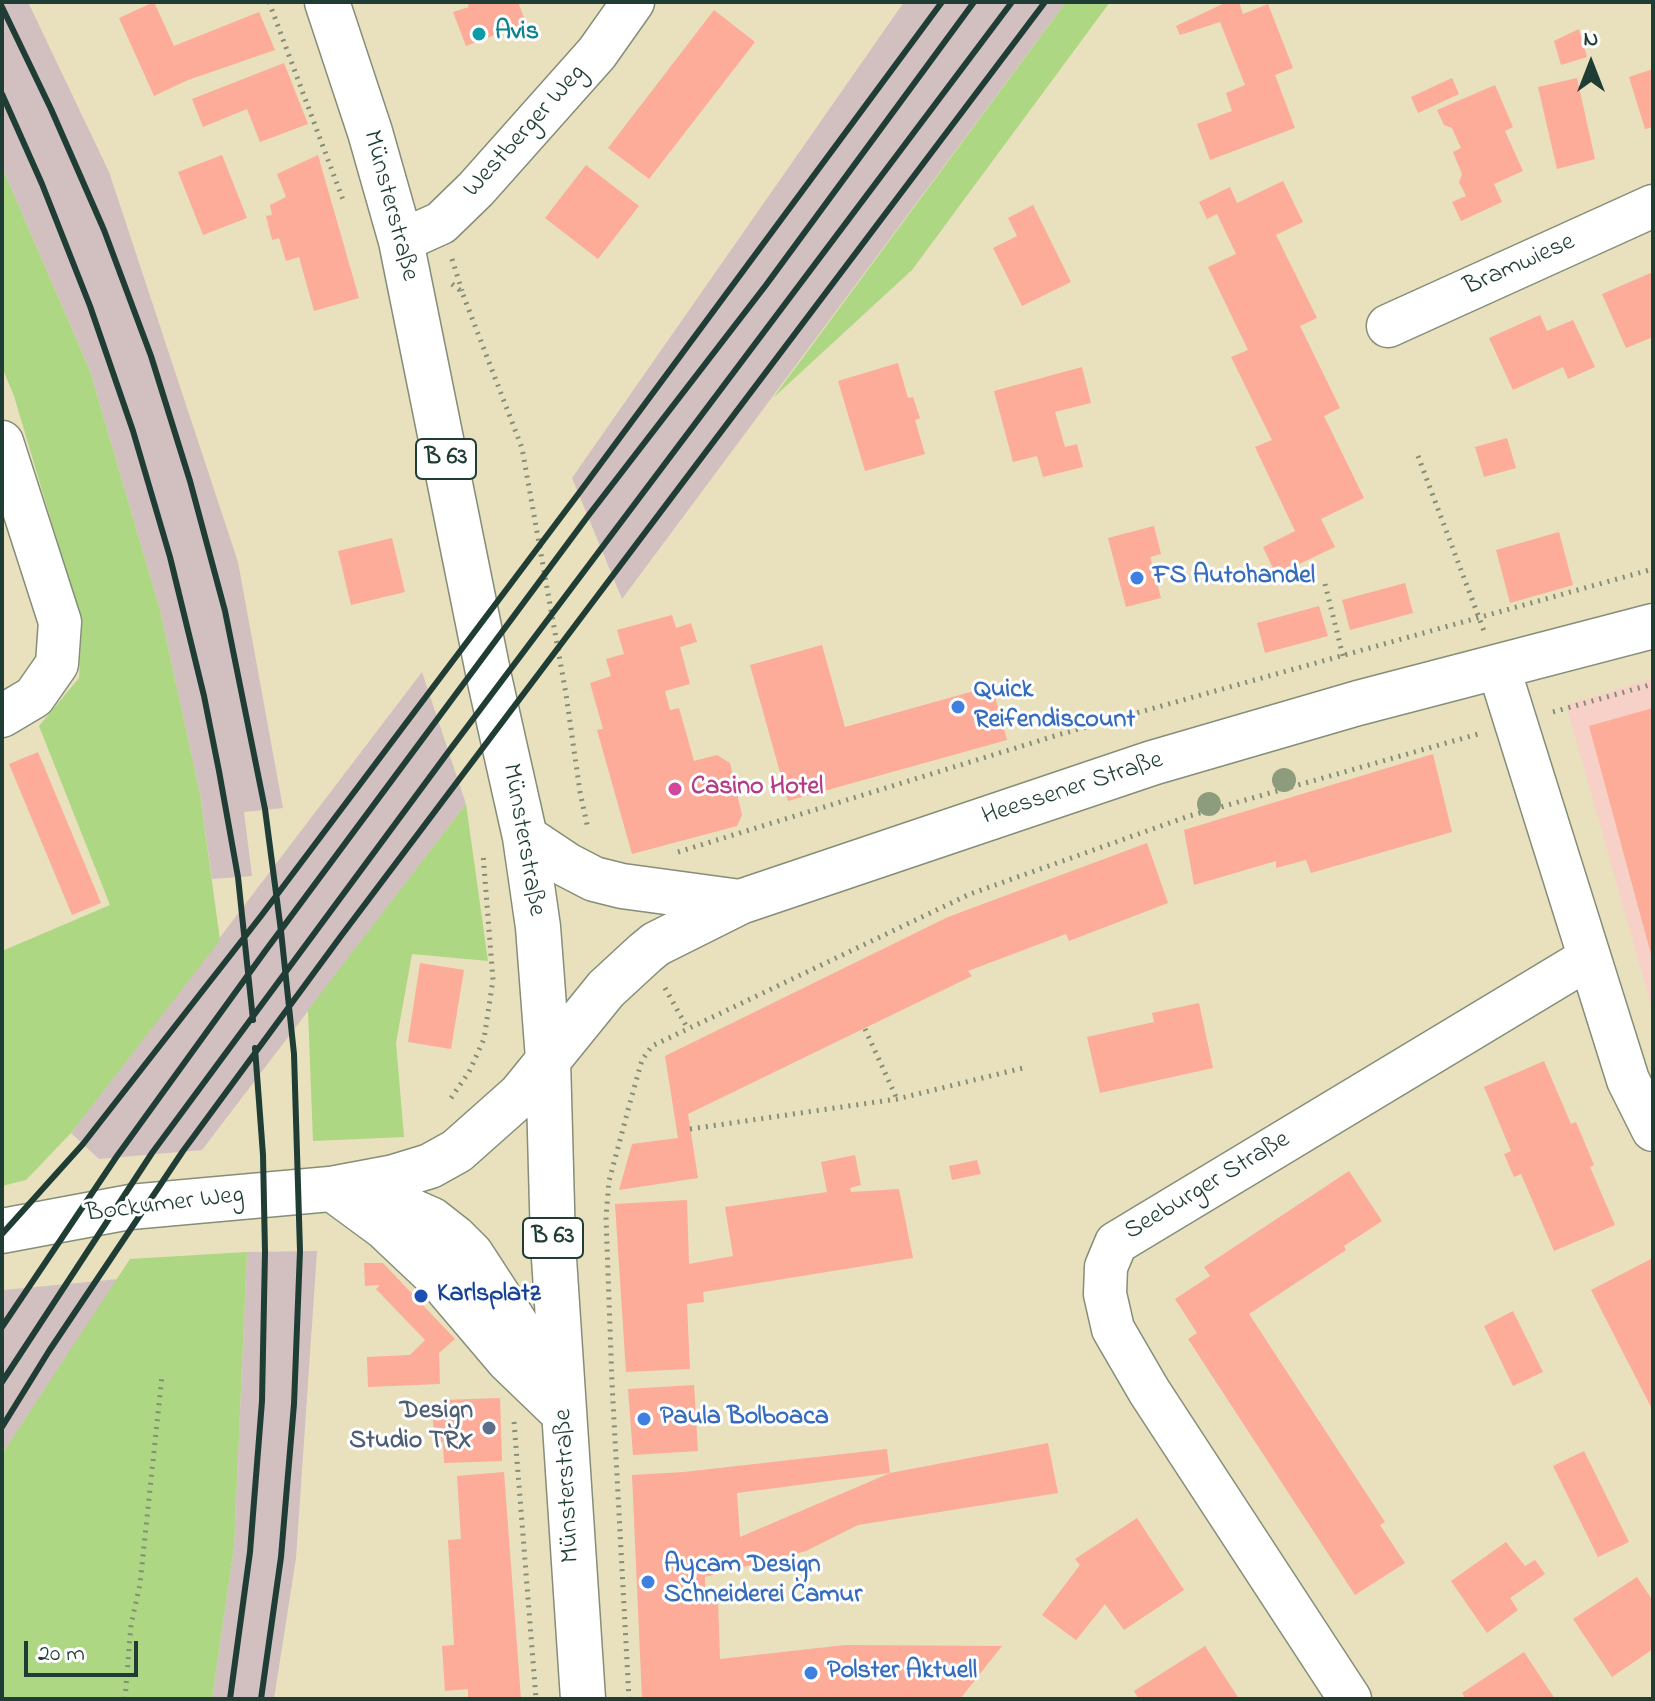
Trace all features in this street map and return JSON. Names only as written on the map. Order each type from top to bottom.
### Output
[{"type":"main road","name":"Münsterstraße","points":[[327,2],[370,132],[401,241],[489,677],[525,837],[538,927],[548,1059],[553,1243],[583,1699]]},
{"type":"main road","name":"Heessener Straße","points":[[548,1059],[606,989],[656,944],[740,902],[1127,771],[1358,703],[1653,626]]},
{"type":"main road","points":[[525,837],[594,879],[740,902]]},
{"type":"main road","name":"Bockumer Weg","points":[[2,1231],[130,1207],[330,1189],[430,1166],[457,1151],[520,1095],[548,1059]]},
{"type":"main road","name":"Bockumer Weg","points":[[330,1189],[398,1205],[432,1220],[455,1238],[471,1254],[535,1355],[565,1416]]},
{"type":"street","name":"Westberger Weg","points":[[401,241],[441,223],[476,189],[597,53],[633,2]]},
{"type":"street","name":"Bramwiese","points":[[1388,326],[1653,206]]},
{"type":"street","points":[[2,442],[60,622],[57,664],[34,697],[2,716]]},
{"type":"street","points":[[1498,666],[1628,1080],[1653,1130]]},
{"type":"street","name":"Seeburger Straße","points":[[1350,1699],[1149,1391],[1113,1329],[1105,1294],[1106,1267],[1116,1243],[1589,958]]},
{"type":"path","points":[[269,2],[348,213]]},
{"type":"path","points":[[401,241],[462,292],[522,448],[566,694],[580,792],[593,848],[611,883]]},
{"type":"path","points":[[1418,456],[1498,666]]},
{"type":"path","points":[[672,853],[1061,734],[1653,569]]},
{"type":"path","points":[[1325,584],[1358,703]]},
{"type":"path","points":[[629,1699],[606,1217],[609,1181],[631,1099],[642,1060],[652,1046],[970,894],[1189,816],[1653,684]]},
{"type":"path","points":[[457,1151],[443,1108],[469,1072],[484,1039],[493,980],[482,843]]},
{"type":"path","points":[[865,1029],[897,1099]]},
{"type":"path","points":[[690,1129],[897,1099],[1023,1068]]},
{"type":"path","points":[[125,1699],[131,1625],[140,1584],[162,1376]]},
{"type":"path","points":[[514,1421],[536,1699]]},
{"type":"shaded area","points":[[2,2],[28,2],[109,172],[238,562],[283,808],[244,812],[252,876],[212,879],[200,794],[160,610],[90,371],[2,167]]},
{"type":"shaded area","points":[[904,2],[1066,2],[622,599],[572,478]]},
{"type":"shaded area","points":[[422,672],[466,804],[202,1150],[99,1159],[71,1133]]},
{"type":"shaded area","points":[[1653,678],[1653,1012],[1566,705]]},
{"type":"shaded area","points":[[317,1251],[296,1558],[274,1699],[212,1699],[234,1547],[247,1252]]},
{"type":"shaded area","points":[[119,1279],[2,1454],[4,1290]]},
{"type":"green space","points":[[1066,2],[1110,2],[912,270],[773,398]]},
{"type":"green space","points":[[2,167],[90,371],[160,610],[200,794],[220,940],[71,1133],[26,1180],[2,1186],[2,951],[110,905],[39,726],[79,678],[82,625],[14,396],[2,367]]},
{"type":"green space","points":[[466,804],[488,961],[412,954],[396,1043],[404,1137],[313,1141],[308,1010]]},
{"type":"green space","points":[[247,1252],[234,1547],[212,1699],[2,1699],[2,1454],[130,1259]]},
{"type":"building","points":[[154,2],[174,46],[259,12],[275,50],[188,80],[154,96],[119,18]]},
{"type":"building","name":"Avis","points":[[467,2],[518,2],[526,23],[466,46],[453,12],[469,7]]},
{"type":"building","points":[[1227,2],[1239,2],[1243,14],[1268,4],[1293,68],[1275,75],[1295,128],[1210,160],[1197,124],[1232,111],[1226,93],[1245,85],[1220,22],[1180,35],[1176,26]]},
{"type":"building","points":[[714,10],[755,42],[649,179],[608,148]]},
{"type":"building","points":[[1579,29],[1587,57],[1561,65],[1554,41]]},
{"type":"building","points":[[284,63],[308,124],[260,142],[247,109],[203,127],[192,99]]},
{"type":"building","points":[[1653,69],[1653,127],[1645,129],[1629,77]]},
{"type":"building","points":[[1452,78],[1459,94],[1418,113],[1411,97]]},
{"type":"building","points":[[1577,78],[1595,159],[1557,169],[1538,87]]},
{"type":"building","points":[[1495,85],[1513,127],[1505,131],[1523,171],[1494,184],[1502,202],[1461,221],[1452,202],[1466,196],[1459,182],[1462,174],[1453,152],[1461,148],[1452,128],[1444,125],[1437,110]]},
{"type":"building","points":[[222,155],[247,218],[203,235],[178,172]]},
{"type":"building","points":[[318,155],[359,298],[314,311],[299,257],[286,261],[279,238],[272,240],[266,216],[272,215],[270,205],[286,197],[277,174]]},
{"type":"building","points":[[586,165],[639,206],[598,259],[545,218]]},
{"type":"building","points":[[1283,181],[1303,222],[1276,235],[1317,318],[1300,326],[1340,408],[1324,416],[1364,498],[1321,519],[1335,547],[1276,575],[1263,547],[1295,531],[1255,447],[1272,440],[1231,357],[1248,350],[1208,267],[1236,254],[1217,214],[1207,219],[1199,202],[1230,187],[1237,203]]},
{"type":"building","points":[[1033,205],[1071,282],[1022,306],[993,248],[1017,236],[1008,218]]},
{"type":"building","points":[[1653,272],[1653,337],[1626,348],[1602,294]]},
{"type":"building","points":[[1540,315],[1547,331],[1573,320],[1595,367],[1568,379],[1563,367],[1513,390],[1489,338]]},
{"type":"building","points":[[898,363],[908,398],[913,397],[920,418],[915,420],[925,454],[865,471],[838,381]]},
{"type":"building","points":[[1082,367],[1091,403],[1055,412],[1065,447],[1077,444],[1083,467],[1043,477],[1037,456],[1013,462],[994,391]]},
{"type":"building","points":[[1507,438],[1516,468],[1484,477],[1475,447]]},
{"type":"building","name":"FS Autohandel","points":[[1154,526],[1161,554],[1150,557],[1161,598],[1126,607],[1108,538]]},
{"type":"building","points":[[1559,532],[1573,585],[1510,603],[1496,550]]},
{"type":"building","points":[[392,538],[405,592],[351,605],[338,551]]},
{"type":"building","points":[[1405,583],[1413,613],[1350,630],[1342,600]]},
{"type":"building","points":[[1319,606],[1328,636],[1265,653],[1257,623]]},
{"type":"building","name":"Casino Hotel","points":[[672,615],[676,628],[691,623],[697,642],[680,647],[690,684],[665,691],[670,710],[679,708],[694,761],[717,755],[730,763],[742,815],[737,826],[632,854],[597,730],[603,729],[590,683],[611,676],[606,659],[624,654],[617,630]]},
{"type":"building","name":"Quick Reifendiscount","points":[[822,645],[845,727],[992,686],[1007,740],[788,801],[750,665]]},
{"type":"building","points":[[1653,708],[1653,958],[1652,958],[1589,726]]},
{"type":"building","points":[[38,752],[101,903],[72,915],[9,764]]},
{"type":"building","points":[[1433,754],[1452,832],[1311,873],[1306,860],[1276,868],[1276,861],[1194,885],[1184,830]]},
{"type":"building","points":[[1147,843],[1168,903],[1069,941],[1066,934],[968,971],[972,976],[688,1114],[698,1178],[619,1190],[632,1144],[678,1138],[665,1056],[948,917]]},
{"type":"building","points":[[420,963],[464,970],[451,1049],[408,1042]]},
{"type":"building","points":[[1199,1003],[1213,1068],[1100,1093],[1087,1037],[1154,1022],[1152,1013]]},
{"type":"building","points":[[1544,1061],[1571,1124],[1576,1122],[1594,1165],[1590,1167],[1615,1225],[1554,1251],[1521,1174],[1514,1177],[1504,1154],[1511,1151],[1484,1087]]},
{"type":"building","points":[[855,1155],[861,1185],[850,1188],[851,1192],[899,1189],[913,1258],[703,1292],[704,1302],[687,1304],[690,1369],[626,1372],[615,1204],[687,1200],[689,1264],[733,1256],[725,1207],[827,1192],[821,1162]]},
{"type":"building","points":[[977,1160],[981,1174],[952,1180],[949,1166]]},
{"type":"building","points":[[1349,1171],[1382,1221],[1344,1246],[1346,1250],[1249,1314],[1385,1522],[1380,1525],[1405,1563],[1355,1595],[1188,1339],[1197,1333],[1175,1299],[1210,1276],[1204,1267]]},
{"type":"building","points":[[1653,1258],[1653,1411],[1591,1290]]},
{"type":"building","points":[[364,1263],[383,1263],[455,1339],[439,1353],[440,1384],[368,1387],[367,1357],[410,1355],[425,1340],[376,1289],[380,1285],[365,1286]]},
{"type":"building","points":[[1513,1311],[1543,1372],[1513,1386],[1484,1326]]},
{"type":"building","points":[[694,1385],[698,1451],[633,1455],[628,1389]]},
{"type":"building","points":[[500,1398],[502,1461],[444,1463],[443,1442],[434,1442],[433,1418],[442,1417],[441,1400]]},
{"type":"building","points":[[1048,1443],[1058,1493],[858,1525],[806,1551],[705,1577],[705,1601],[718,1601],[720,1659],[845,1645],[1002,1646],[960,1699],[642,1699],[632,1475],[887,1449],[890,1473]],"holes":[[[890,1473],[740,1537],[737,1493]]]},
{"type":"building","points":[[1584,1451],[1629,1542],[1598,1557],[1553,1466]]},
{"type":"building","points":[[504,1472],[521,1699],[468,1699],[468,1689],[445,1691],[442,1646],[454,1645],[448,1540],[461,1539],[457,1476]]},
{"type":"building","points":[[1137,1518],[1184,1590],[1124,1630],[1105,1604],[1076,1640],[1042,1615],[1080,1565],[1075,1559]]},
{"type":"building","points":[[1506,1542],[1525,1566],[1535,1560],[1545,1574],[1510,1598],[1518,1610],[1487,1633],[1451,1581]]},
{"type":"building","points":[[1637,1577],[1653,1601],[1653,1649],[1612,1677],[1573,1619]]},
{"type":"building","points":[[1205,1646],[1239,1699],[1139,1699],[1134,1691]]},
{"type":"building","points":[[1524,1652],[1555,1699],[1466,1699],[1462,1693]]},
{"type":"railway","points":[[2,1234],[83,1144],[261,916],[942,2]]},
{"type":"railway","points":[[2,1327],[117,1156],[266,950],[588,516],[766,285],[974,2]]},
{"type":"railway","points":[[2,1382],[152,1153],[449,751],[1012,2]]},
{"type":"railway","points":[[2,1427],[183,1151],[341,936],[1045,2]]},
{"type":"railway","points":[[2,7],[104,230],[151,356],[190,481],[225,611],[265,809],[294,1054],[300,1251],[294,1404],[281,1557],[261,1699]]},
{"type":"railway","points":[[2,94],[42,184],[90,306],[133,431],[170,557],[219,771],[238,877],[253,1020]]},
{"type":"railway","points":[[230,1699],[250,1552],[262,1401],[265,1252],[263,1155],[255,1048]]},
{"type":"place","name":"Avis","points":[[479,34]]},
{"type":"place","name":"FS Autohandel","points":[[1137,578]]},
{"type":"place","name":"Quick Reifendiscount","points":[[958,707]]},
{"type":"place","name":"Casino Hotel","points":[[675,789]]},
{"type":"place","name":"Karlsplatz","points":[[421,1296]]},
{"type":"place","name":"Paula Bolboaca","points":[[644,1419]]},
{"type":"place","name":"Design Studio TRX","points":[[489,1428]]},
{"type":"place","name":"Aycam Design Schneiderei Camur","points":[[648,1582]]},
{"type":"place","name":"Polster Aktuell","points":[[811,1673]]}]
